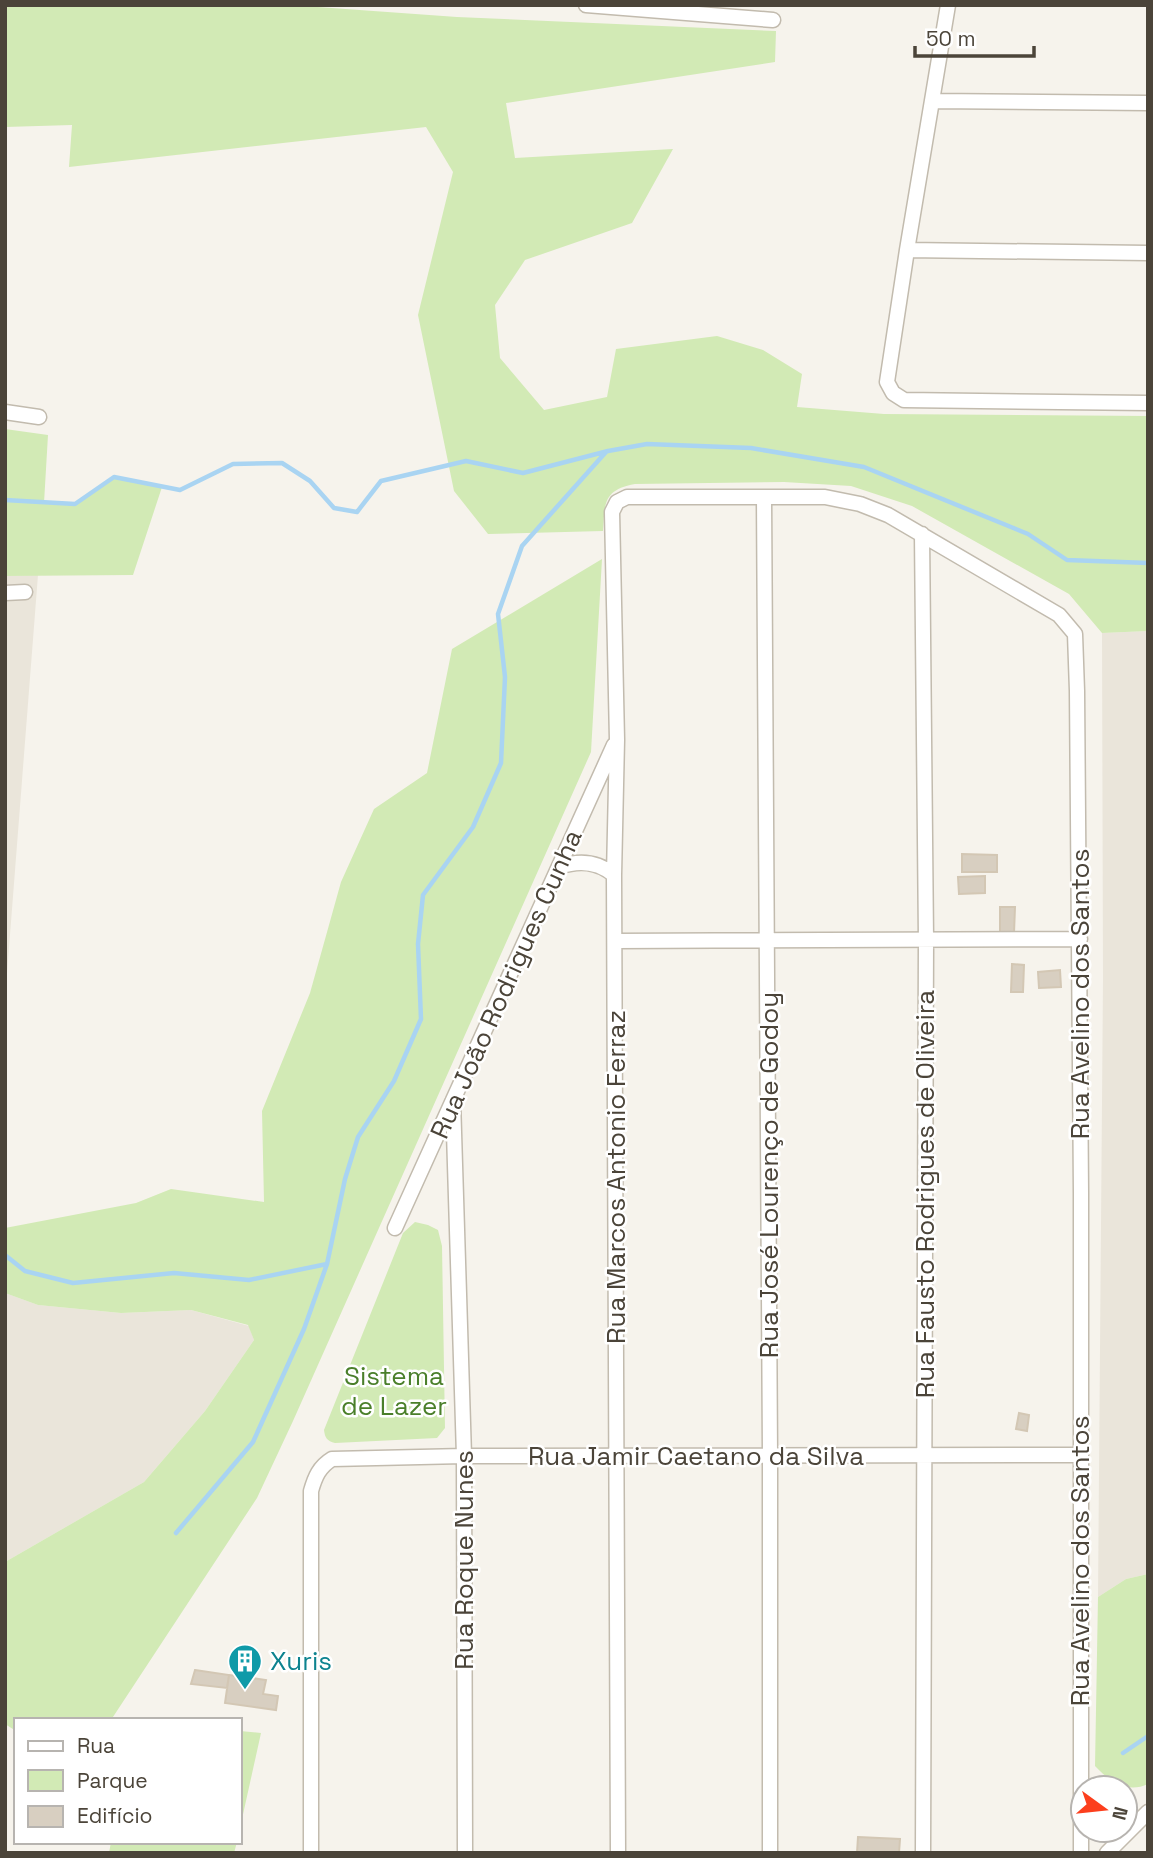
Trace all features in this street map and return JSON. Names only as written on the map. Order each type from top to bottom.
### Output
[{"type":"street","points":[[586,5],[773,20]]},
{"type":"street","points":[[948,5],[887,382],[893,393],[904,400],[1148,403]]},
{"type":"street","points":[[932,101],[1148,103]]},
{"type":"street","points":[[907,250],[1148,253]]},
{"type":"street","points":[[5,412],[39,417]]},
{"type":"street","name":"Rua Avelino dos Santos","points":[[617,502],[627,497],[825,497],[860,504],[888,515],[1059,615],[1075,634],[1080,939],[1081,1853]]},
{"type":"street","name":"Rua José Lourenço de Godoy","points":[[764,497],[770,1853]]},
{"type":"street","name":"Rua Marcos Antonio Ferraz","points":[[617,502],[612,512],[617,740],[614,875],[618,1853]]},
{"type":"street","name":"Rua Fausto Rodrigues de Oliveira","points":[[922,534],[926,940],[923,1853]]},
{"type":"street","points":[[5,593],[25,592]]},
{"type":"street","name":"Rua João Rodrigues Cunha","points":[[395,1228],[617,740]]},
{"type":"street","points":[[559,867],[574,862],[590,863],[605,867],[614,875]]},
{"type":"street","points":[[616,941],[1080,939]]},
{"type":"street","name":"Rua Roque Nunes","points":[[453,1100],[464,1456],[465,1853]]},
{"type":"street","name":"Rua Jamir Caetano da Silva","points":[[311,1853],[311,1491],[318,1472],[332,1459],[464,1456],[616,1458],[1080,1455]]},
{"type":"street","points":[[1107,1853],[1148,1812]]},
{"type":"shaded area","points":[[38,575],[5,999],[5,576]]},
{"type":"shaded area","points":[[1148,631],[1148,1574],[1126,1579],[1098,1597],[1103,979],[1102,633]]},
{"type":"shaded area","points":[[5,1293],[38,1305],[121,1313],[191,1310],[249,1326],[254,1340],[205,1411],[144,1482],[5,1562]]},
{"type":"green space","points":[[5,5],[290,5],[457,17],[776,31],[775,62],[506,103],[515,158],[673,149],[632,223],[525,260],[495,305],[500,358],[544,410],[607,397],[616,349],[717,336],[763,350],[802,374],[797,407],[884,414],[1148,416],[1148,631],[1102,633],[1069,594],[912,506],[851,486],[784,482],[635,484],[611,494],[604,513],[603,531],[488,534],[454,491],[418,315],[453,172],[426,127],[69,167],[72,125],[5,127]]},
{"type":"green space","points":[[5,429],[48,435],[44,503],[75,503],[114,477],[162,487],[133,575],[5,576]]},
{"type":"green space","points":[[602,559],[591,752],[257,1498],[112,1718],[14,1718],[14,1730],[5,1724],[5,1562],[144,1482],[205,1411],[254,1340],[248,1325],[191,1310],[121,1313],[38,1305],[5,1293],[5,1228],[136,1203],[171,1189],[264,1202],[262,1111],[310,993],[341,882],[374,809],[427,773],[452,649]]},
{"type":"green space","name":"Sistema de Lazer","points":[[415,1222],[438,1230],[442,1246],[445,1428],[437,1438],[332,1442],[327,1439],[324,1430],[403,1233]]},
{"type":"green space","points":[[1148,1574],[1148,1784],[1139,1787],[1139,1774],[1103,1774],[1095,1766],[1098,1597],[1126,1579]]},
{"type":"green space","points":[[242,1731],[261,1733],[242,1819]]},
{"type":"green space","points":[[111,1844],[236,1844],[234,1853],[109,1853]]},
{"type":"building","points":[[962,854],[997,855],[997,872],[962,872]]},
{"type":"building","points":[[985,876],[985,893],[959,894],[958,877]]},
{"type":"building","points":[[1000,907],[1015,907],[1014,933],[1000,933]]},
{"type":"building","points":[[1012,964],[1024,965],[1023,992],[1011,992]]},
{"type":"building","points":[[1060,970],[1061,987],[1039,988],[1038,972]]},
{"type":"building","points":[[1019,1413],[1029,1415],[1027,1431],[1016,1429]]},
{"type":"building","points":[[195,1670],[229,1675],[227,1688],[191,1684]]},
{"type":"building","name":"Xuris","points":[[229,1675],[266,1680],[263,1694],[278,1696],[276,1710],[225,1703]]},
{"type":"building","points":[[858,1837],[900,1839],[899,1853],[857,1853]]},
{"type":"waterway","points":[[5,500],[75,504],[114,477],[180,490],[233,464],[282,463],[310,481],[334,508],[357,512],[381,481],[466,461],[523,473],[647,444],[751,448],[864,467],[1028,534],[1067,560],[1148,563]]},
{"type":"waterway","points":[[176,1533],[253,1442],[304,1329],[327,1264],[345,1179],[358,1137],[394,1081],[421,1019],[418,944],[423,895],[473,827],[501,763],[505,677],[498,614],[522,546],[606,452]]},
{"type":"waterway","points":[[5,1255],[25,1271],[73,1283],[174,1273],[249,1280],[327,1264]]},
{"type":"waterway","points":[[1123,1753],[1148,1736]]},
{"type":"place","name":"Xuris","points":[[245,1691]]}]
